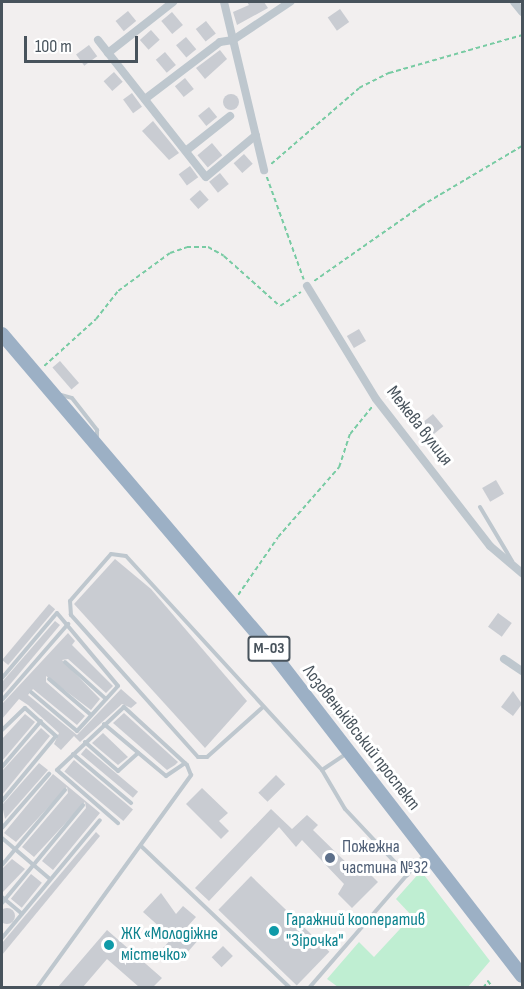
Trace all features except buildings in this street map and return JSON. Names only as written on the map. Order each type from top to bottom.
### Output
[{"type":"highway","name":"Лозовеньківський проспект","points":[[2,334],[32,376],[232,606],[349,752],[522,976]]},
{"type":"street","points":[[108,53],[173,2]]},
{"type":"street","points":[[224,2],[264,170]]},
{"type":"street","points":[[145,99],[220,42],[233,40],[290,2]]},
{"type":"street","points":[[513,2],[522,12]]},
{"type":"street","points":[[98,40],[206,177],[256,135]]},
{"type":"street","points":[[187,150],[230,116]]},
{"type":"street","name":"Межева вулиця","points":[[307,286],[376,399],[490,546],[522,573]]},
{"type":"street","points":[[504,659],[522,671]]},
{"type":"lane","points":[[480,507],[515,566]]},
{"type":"lane","points":[[263,707],[210,755],[198,757],[71,615],[70,601],[111,554],[124,554],[322,770],[345,809],[407,874]]},
{"type":"lane","points":[[2,678],[57,613],[116,681],[106,699],[74,731],[31,692]]},
{"type":"lane","points":[[2,700],[68,624]]},
{"type":"lane","points":[[65,662],[106,699]]},
{"type":"lane","points":[[49,679],[91,715]]},
{"type":"lane","points":[[2,727],[22,707],[56,736],[2,801]]},
{"type":"lane","points":[[37,987],[190,779],[185,763],[124,707],[57,770],[118,823]]},
{"type":"lane","points":[[2,767],[41,721]]},
{"type":"lane","points":[[104,724],[168,777],[185,763]]},
{"type":"lane","points":[[85,742],[118,771],[138,753]]},
{"type":"lane","points":[[322,770],[349,752]]},
{"type":"lane","points":[[73,754],[132,803]]},
{"type":"lane","points":[[2,828],[49,774]]},
{"type":"lane","points":[[2,865],[65,790]]},
{"type":"lane","points":[[22,914],[2,900],[83,805]]},
{"type":"lane","points":[[2,935],[100,819]]},
{"type":"lane","points":[[2,838],[50,879]]},
{"type":"lane","points":[[141,846],[290,987]]},
{"type":"lane","points":[[309,987],[427,852]]},
{"type":"path","points":[[307,286],[264,170],[359,88],[486,42],[522,37]]},
{"type":"path","points":[[32,376],[96,319],[118,291],[170,253],[187,247],[208,247],[224,256],[280,306],[421,206],[522,146]]},
{"type":"path","points":[[232,606],[278,537],[339,467],[350,434],[376,399]]},
{"type":"path","points":[[483,987],[488,981],[493,987]]},
{"type":"green space","points":[[421,871],[490,961],[468,987],[338,987],[327,979],[359,942],[374,957],[412,916],[396,899]]},
{"type":"place","name":"Пожежна частина №32","points":[[330,858]]},
{"type":"place","name":"Гаражний кооператив \"Зірочка\"","points":[[274,931]]},
{"type":"place","name":"ЖК «Молодіжне містечко»","points":[[109,945]]}]
